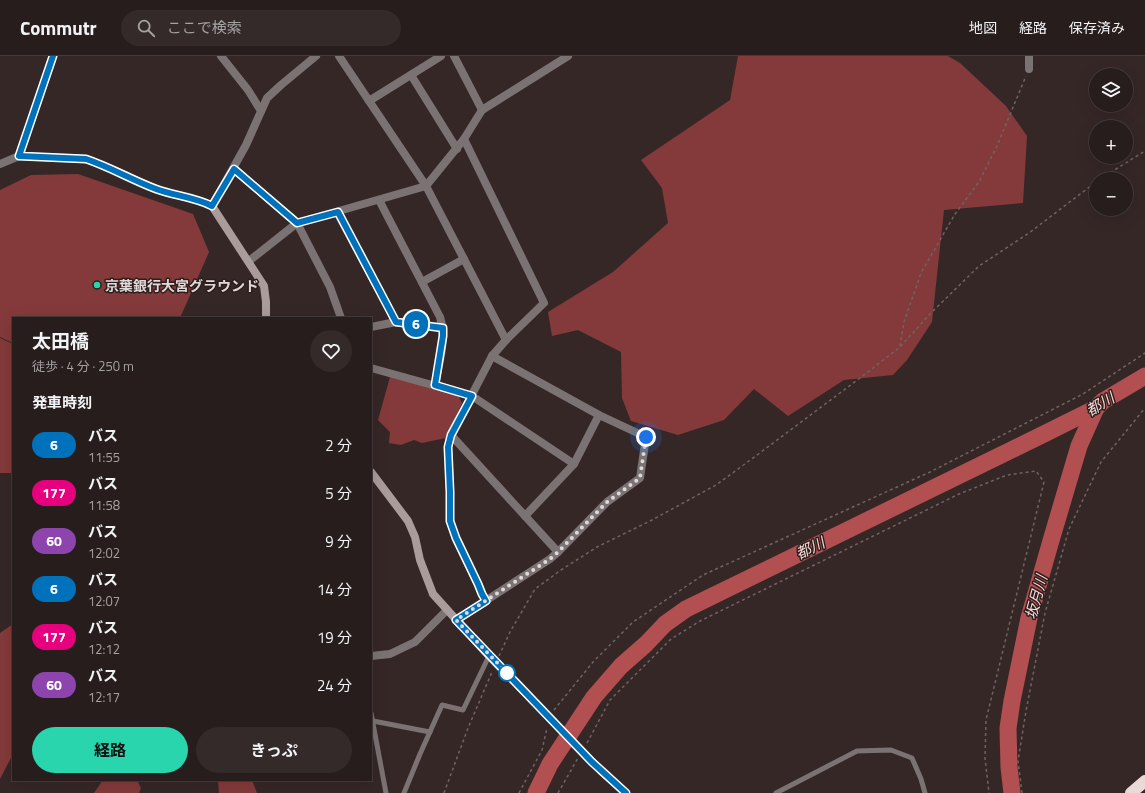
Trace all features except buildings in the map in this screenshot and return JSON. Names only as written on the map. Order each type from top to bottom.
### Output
[{"type":"highway","points":[[1131,793],[1145,781]]},
{"type":"street","points":[[19,156],[53,56]]},
{"type":"street","points":[[221,56],[248,90],[261,111]]},
{"type":"street","points":[[212,206],[234,169],[267,98],[316,56]]},
{"type":"street","points":[[339,56],[426,186],[506,340]]},
{"type":"street","points":[[369,101],[442,56]]},
{"type":"street","points":[[454,56],[482,110]]},
{"type":"street","points":[[249,261],[297,223],[426,186],[457,149],[482,110],[568,56]]},
{"type":"street","points":[[1029,56],[1029,69]]},
{"type":"street","points":[[411,75],[457,149]]},
{"type":"street","points":[[464,139],[544,303],[506,340],[492,356],[451,435],[448,447],[450,521],[456,538],[486,601]]},
{"type":"street","points":[[0,164],[19,156],[86,159],[164,192],[202,201],[212,206],[264,286],[266,317]]},
{"type":"street","points":[[234,169],[297,223],[330,287],[341,317]]},
{"type":"street","points":[[379,200],[440,317],[443,328],[443,336],[435,385]]},
{"type":"street","points":[[338,212],[396,322]]},
{"type":"street","points":[[422,282],[464,259]]},
{"type":"street","points":[[372,327],[396,322],[443,328]]},
{"type":"street","points":[[456,620],[558,552],[607,502],[640,478],[646,437],[599,415],[492,356]]},
{"type":"street","points":[[372,368],[472,396],[574,464]]},
{"type":"street","points":[[525,516],[574,464],[599,415]]},
{"type":"street","points":[[451,435],[558,552]]},
{"type":"street","points":[[372,473],[408,521],[415,537],[420,560],[433,594],[496,663],[602,772],[626,793]]},
{"type":"street","points":[[372,656],[390,654],[415,642],[447,610]]},
{"type":"lane","points":[[404,793],[442,705],[463,710],[490,656]]},
{"type":"lane","points":[[372,716],[386,793]]},
{"type":"lane","points":[[373,721],[430,732]]},
{"type":"lane","points":[[776,793],[857,751],[891,750],[912,758],[925,793]]},
{"type":"path","points":[[900,347],[904,322],[921,273],[955,214],[979,182],[997,146],[1029,69]]},
{"type":"path","points":[[1111,172],[1145,151]]},
{"type":"path","points":[[444,793],[468,728],[496,663],[510,632],[535,589],[597,547],[652,520],[716,485],[900,347],[979,266],[1029,233],[1089,187]]},
{"type":"path","points":[[519,793],[542,750],[549,717],[593,662],[633,622],[703,575],[937,468],[1082,394],[1145,353]]},
{"type":"path","points":[[1022,793],[1018,761],[1026,711],[1045,613],[1069,529],[1101,462],[1145,408]]},
{"type":"path","points":[[558,793],[610,700],[671,639],[700,621],[959,494],[1007,475],[1036,471],[1044,482],[986,720],[985,758],[989,793]]},
{"type":"shaded area","points":[[738,56],[948,56],[960,63],[1006,106],[1027,136],[1023,203],[944,210],[932,322],[907,360],[893,375],[844,380],[788,416],[754,389],[724,420],[678,435],[631,421],[622,398],[621,352],[578,330],[552,336],[548,312],[613,272],[668,223],[662,188],[641,160],[730,100]]},
{"type":"shaded area","name":"京葉銀行大宮グラウンド","points":[[78,174],[193,214],[209,252],[180,317],[12,317],[12,343],[0,337],[0,190],[31,175]]},
{"type":"shaded area","points":[[0,338],[12,344],[12,473],[0,473]]},
{"type":"shaded area","points":[[390,377],[458,395],[462,403],[446,438],[422,443],[414,440],[401,445],[389,443],[390,432],[378,420]]},
{"type":"shaded area","points":[[12,625],[12,756],[0,779],[0,633]]},
{"type":"shaded area","points":[[102,781],[138,781],[141,788],[139,793],[94,793]]},
{"type":"shaded area","points":[[218,781],[252,781],[257,793],[219,793]]},
{"type":"waterway","name":"都川","points":[[536,793],[550,764],[594,697],[621,666],[646,644],[665,624],[686,609],[1096,408],[1103,401],[1145,376]]},
{"type":"waterway","name":"坂月川","points":[[1012,793],[1009,767],[1008,728],[1029,618],[1079,446],[1096,408]]},
{"type":"bus line","name":"6","points":[[53,56],[19,156],[86,159],[96,162],[139,183],[164,192],[202,201],[212,206],[234,169],[297,223],[338,212],[396,322],[443,328],[435,385],[472,396],[451,435],[448,447],[450,521],[456,538],[486,601],[456,620],[592,762],[626,793]]},
{"type":"place","name":"京葉銀行大宮グラウンド","points":[[97,285]]},
{"type":"route","points":[[507,673],[456,620],[550,559],[612,497],[640,478],[646,437]]}]
